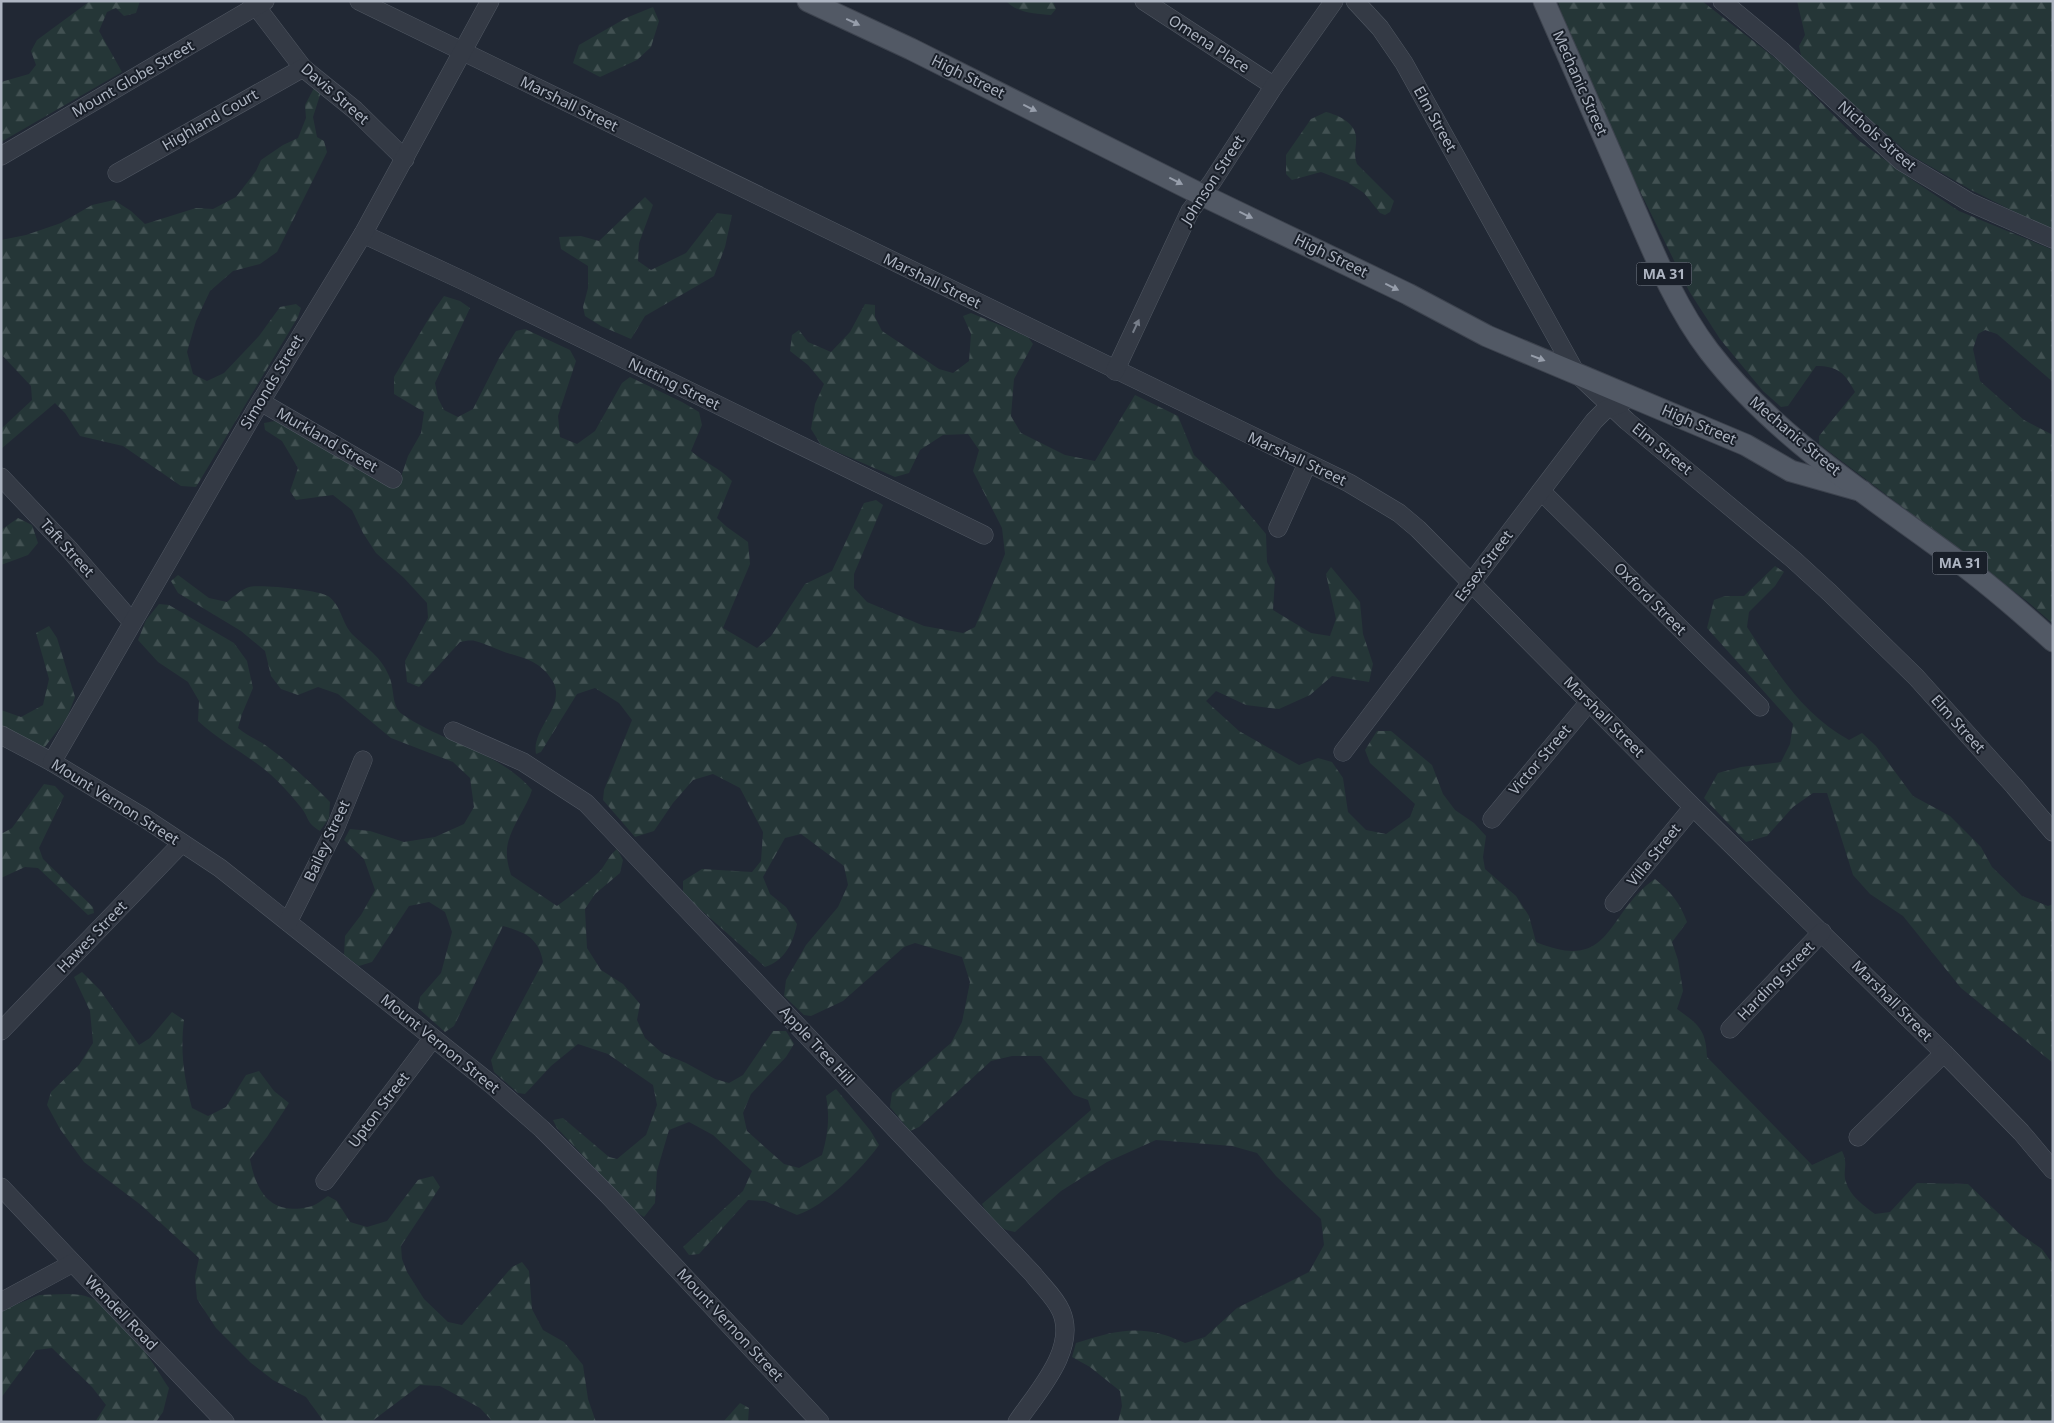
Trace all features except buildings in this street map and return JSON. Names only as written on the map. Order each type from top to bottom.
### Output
[{"type":"main road","name":"High Street","points":[[808,1],[911,49],[1202,195],[1408,294],[1487,336],[1746,445],[1792,471],[1862,491]]},
{"type":"main road","name":"Mechanic Street","points":[[1544,1],[1654,254],[1679,306],[1709,351],[1753,402],[1794,439],[2013,604],[2053,641]]},
{"type":"street","name":"Marshall Street","points":[[359,1],[1115,371],[1349,483],[1399,513],[1472,582],[1693,806],[1944,1053],[2008,1118],[2053,1170]]},
{"type":"street","name":"Simonds Street","points":[[52,762],[261,402],[363,234],[490,1]]},
{"type":"street","name":"Omena Place","points":[[1144,1],[1274,86]]},
{"type":"street","name":"Johnson Street","points":[[1115,371],[1190,211],[1334,1]]},
{"type":"street","name":"Elm Street","points":[[1355,1],[1380,28],[1404,63],[1576,373],[1830,593],[1928,691],[2053,832]]},
{"type":"street","name":"Nichols Street","points":[[1722,1],[1781,50],[1901,160],[1969,202],[2053,239]]},
{"type":"street","name":"Davis Street","points":[[258,3],[302,68],[356,110],[405,158]]},
{"type":"street","name":"Mount Globe Street","points":[[1,156],[258,3]]},
{"type":"street","name":"Highland Court","points":[[117,173],[302,68]]},
{"type":"street","name":"Nutting Street","points":[[363,234],[499,298],[984,535]]},
{"type":"street","points":[[1576,373],[1591,397],[1595,410],[1594,421]]},
{"type":"street","points":[[1612,406],[1642,400]]},
{"type":"street","name":"Murkland Street","points":[[261,402],[393,479]]},
{"type":"street","name":"Essex Street","points":[[1343,752],[1599,414],[1612,406]]},
{"type":"street","points":[[1278,528],[1307,464]]},
{"type":"street","name":"Taft Street","points":[[1,477],[69,549],[132,622]]},
{"type":"street","name":"Oxford Street","points":[[1541,491],[1760,707]]},
{"type":"street","name":"Victor Street","points":[[1492,819],[1589,702]]},
{"type":"street","name":"Apple Tree Hill","points":[[453,731],[523,762],[586,804],[1055,1300],[1061,1309],[1066,1324],[1064,1346],[1050,1374],[1017,1422]]},
{"type":"street","name":"Mount Vernon Street","points":[[1,735],[52,762],[143,817],[220,868],[491,1084],[549,1136],[662,1252],[820,1422]]},
{"type":"street","name":"Bailey Street","points":[[288,922],[335,829],[363,760]]},
{"type":"street","name":"Villa Street","points":[[1614,903],[1693,806]]},
{"type":"street","name":"Hawes Street","points":[[1,1032],[182,843]]},
{"type":"street","name":"Harding Street","points":[[1730,1029],[1822,932]]},
{"type":"street","name":"Upton Street","points":[[325,1181],[434,1038]]},
{"type":"street","points":[[1858,1137],[1944,1053]]},
{"type":"street","points":[[1,1187],[73,1263]]},
{"type":"street","name":"Wendell Road","points":[[1,1302],[73,1263],[225,1422]]},
{"type":"green space","points":[[90,1],[140,1],[136,13],[124,16],[116,8],[107,12],[99,31],[122,72],[1,142],[1,82],[29,74],[36,65],[31,51],[37,40]]},
{"type":"green space","points":[[1006,1],[1053,1],[1056,9],[1051,15],[1033,13],[1016,8]]},
{"type":"green space","points":[[1558,1],[1702,1],[1784,65],[1858,140],[1911,179],[1959,211],[2053,250],[2053,382],[1997,334],[1985,330],[1978,334],[1973,349],[1980,381],[2024,420],[2053,435],[2053,624],[2028,602],[1819,444],[1819,436],[1855,392],[1844,375],[1830,367],[1816,366],[1788,406],[1781,407],[1763,391],[1720,339],[1689,291],[1633,177],[1565,26]]},
{"type":"green space","points":[[1797,1],[2053,1],[2053,231],[1971,190],[1909,154],[1802,60],[1799,46],[1805,35]]},
{"type":"green space","points":[[653,7],[659,21],[651,47],[637,60],[600,77],[573,63],[579,45],[626,18]]},
{"type":"green space","points":[[314,88],[321,92],[313,117],[317,137],[324,141],[327,152],[277,252],[260,264],[233,271],[210,291],[196,321],[187,352],[193,374],[207,381],[224,373],[259,336],[280,307],[296,304],[301,308],[298,317],[196,487],[181,486],[123,446],[80,436],[65,413],[55,403],[1,449],[1,429],[32,400],[31,386],[1,354],[1,240],[26,235],[61,223],[92,205],[114,200],[131,211],[145,224],[196,208],[213,209],[236,197],[256,171],[261,160],[283,145],[298,138],[306,118],[305,105]]},
{"type":"green space","points":[[1326,112],[1340,117],[1349,123],[1355,131],[1355,157],[1357,164],[1394,201],[1390,212],[1385,215],[1380,213],[1364,193],[1347,182],[1321,172],[1292,180],[1286,174],[1286,155],[1311,119]]},
{"type":"green space","points":[[645,197],[653,205],[639,243],[638,261],[651,270],[686,253],[717,213],[732,215],[725,247],[714,276],[645,316],[631,339],[601,326],[585,316],[583,307],[588,288],[588,266],[561,249],[559,237],[581,236],[599,241]]},
{"type":"green space","points":[[444,296],[460,301],[470,308],[435,383],[438,398],[444,410],[458,417],[473,409],[499,358],[516,331],[525,329],[570,350],[576,361],[558,416],[560,437],[577,444],[595,431],[622,383],[630,377],[699,412],[702,425],[691,451],[732,481],[717,518],[748,542],[750,564],[723,628],[757,648],[771,636],[805,584],[832,571],[864,503],[876,500],[883,505],[854,574],[854,588],[867,602],[924,626],[963,633],[975,627],[1005,554],[1002,528],[973,471],[979,450],[968,434],[943,435],[920,450],[909,473],[895,477],[821,445],[811,429],[815,404],[824,384],[808,365],[790,351],[792,335],[799,330],[808,342],[831,352],[850,332],[865,304],[875,305],[875,317],[882,331],[939,369],[953,373],[969,361],[971,334],[963,316],[971,313],[1028,337],[1033,344],[1014,379],[1011,416],[1021,433],[1065,455],[1095,461],[1135,395],[1178,416],[1194,455],[1224,484],[1266,534],[1267,562],[1275,578],[1273,610],[1311,633],[1330,636],[1336,619],[1326,574],[1331,567],[1360,602],[1363,634],[1373,664],[1369,682],[1332,676],[1310,695],[1279,709],[1246,705],[1216,691],[1206,701],[1239,731],[1299,765],[1318,758],[1332,762],[1343,778],[1348,812],[1366,830],[1386,834],[1410,817],[1415,804],[1370,763],[1365,750],[1377,731],[1391,731],[1432,765],[1443,794],[1455,810],[1474,823],[1486,836],[1483,857],[1485,869],[1516,896],[1529,916],[1536,942],[1561,950],[1580,950],[1594,945],[1606,935],[1639,893],[1655,879],[1661,884],[1678,903],[1687,922],[1672,942],[1678,960],[1683,991],[1677,1009],[1700,1028],[1705,1040],[1707,1057],[1812,1165],[1842,1151],[1848,1187],[1866,1208],[1875,1214],[1890,1212],[1917,1183],[1968,1184],[2020,1234],[2042,1249],[2053,1264],[2053,1422],[1118,1422],[1122,1406],[1120,1391],[1090,1367],[1072,1357],[1076,1343],[1117,1332],[1130,1331],[1156,1333],[1185,1343],[1205,1337],[1237,1308],[1309,1272],[1324,1245],[1321,1219],[1276,1176],[1257,1153],[1232,1146],[1156,1140],[1107,1162],[1061,1191],[1015,1232],[1003,1229],[991,1219],[982,1204],[1091,1110],[1088,1100],[1074,1095],[1041,1056],[1012,1056],[991,1061],[919,1127],[910,1131],[890,1107],[892,1093],[951,1043],[962,1022],[970,982],[962,957],[915,943],[904,947],[843,1001],[811,1016],[804,1015],[784,996],[786,980],[806,945],[838,907],[848,885],[844,866],[801,834],[785,838],[763,877],[770,894],[786,907],[797,924],[787,951],[777,961],[765,967],[683,894],[683,881],[702,869],[752,872],[761,861],[763,832],[740,788],[713,774],[693,780],[673,803],[654,831],[635,837],[603,800],[604,790],[632,720],[619,703],[595,688],[577,694],[541,752],[536,754],[536,744],[553,708],[556,689],[548,674],[534,663],[480,642],[466,641],[460,642],[419,687],[407,682],[405,661],[428,618],[427,603],[404,578],[376,553],[363,533],[352,510],[333,495],[296,500],[290,491],[298,468],[282,441],[265,430],[264,423],[275,421],[325,445],[401,477],[408,456],[421,433],[424,412],[394,394],[394,377]]},
{"type":"green space","points":[[18,518],[32,525],[38,543],[28,555],[1,565],[1,530]]},
{"type":"green space","points":[[1775,566],[1784,572],[1775,586],[1749,612],[1747,627],[1791,690],[1818,718],[1849,740],[1862,733],[1876,746],[1913,796],[1950,816],[1981,847],[1992,867],[2022,896],[2048,906],[2053,904],[2053,1063],[1961,988],[1903,916],[1870,894],[1853,875],[1827,793],[1813,793],[1793,807],[1767,836],[1746,842],[1704,798],[1718,773],[1741,767],[1781,762],[1790,744],[1793,724],[1707,628],[1714,600],[1725,596],[1744,596]]},
{"type":"green space","points":[[178,575],[209,598],[227,602],[243,589],[255,586],[302,590],[328,596],[336,604],[352,634],[386,669],[391,681],[396,707],[402,714],[435,733],[487,756],[519,777],[532,790],[509,838],[507,858],[511,875],[557,906],[600,871],[617,849],[623,860],[620,873],[595,894],[585,909],[587,948],[601,970],[623,984],[640,1004],[637,1020],[645,1038],[662,1053],[686,1063],[715,1079],[729,1083],[743,1075],[773,1031],[786,1031],[794,1044],[786,1057],[751,1094],[743,1113],[747,1131],[784,1164],[799,1168],[822,1155],[828,1126],[826,1096],[836,1089],[870,1130],[879,1145],[872,1155],[831,1195],[819,1204],[797,1215],[765,1201],[748,1200],[699,1254],[689,1255],[683,1247],[743,1191],[752,1171],[713,1135],[689,1122],[669,1130],[657,1171],[655,1203],[644,1217],[635,1211],[557,1128],[553,1120],[563,1118],[609,1157],[617,1159],[646,1135],[657,1105],[653,1085],[608,1054],[578,1044],[551,1066],[525,1094],[518,1093],[494,1072],[491,1060],[543,962],[538,947],[530,937],[503,926],[454,1026],[445,1032],[418,1008],[420,997],[441,973],[452,932],[445,912],[429,902],[409,906],[372,962],[359,966],[344,955],[345,936],[361,915],[375,890],[364,859],[344,840],[350,829],[370,831],[404,842],[435,837],[464,824],[474,807],[470,778],[453,762],[391,738],[338,694],[318,687],[298,695],[281,689],[271,676],[265,651],[241,631],[178,593],[171,581]]},
{"type":"green space","points":[[159,604],[169,605],[234,643],[247,661],[253,688],[238,728],[284,760],[330,802],[329,818],[320,831],[309,822],[299,805],[270,774],[198,721],[199,701],[188,682],[158,662],[138,640],[146,620]]},
{"type":"green space","points":[[49,626],[57,638],[75,697],[67,718],[44,748],[1,727],[1,710],[21,717],[43,705],[49,679],[36,633]]},
{"type":"green space","points":[[44,784],[55,786],[64,796],[39,848],[43,859],[93,907],[94,913],[88,915],[38,868],[25,867],[1,878],[1,834],[12,828]]},
{"type":"green space","points":[[82,972],[100,990],[139,1045],[150,1038],[172,1012],[184,1020],[183,1064],[192,1108],[208,1116],[226,1107],[246,1075],[259,1071],[274,1091],[289,1103],[250,1159],[261,1191],[275,1204],[284,1208],[295,1209],[316,1204],[328,1196],[337,1201],[350,1222],[367,1227],[387,1221],[418,1180],[433,1176],[440,1187],[401,1246],[402,1259],[407,1272],[424,1299],[448,1322],[462,1325],[512,1267],[522,1262],[529,1271],[532,1309],[543,1330],[564,1342],[583,1365],[588,1399],[596,1422],[493,1422],[480,1408],[440,1386],[420,1385],[371,1422],[324,1422],[306,1397],[273,1380],[251,1363],[216,1328],[197,1299],[195,1277],[199,1258],[141,1205],[84,1162],[60,1129],[47,1105],[51,1092],[79,1065],[93,1043],[90,1011],[74,977]]},
{"type":"green space","points":[[39,1295],[81,1295],[94,1300],[107,1308],[131,1333],[169,1388],[163,1412],[156,1422],[95,1422],[106,1405],[92,1387],[52,1348],[36,1350],[1,1398],[1,1311]]},
{"type":"green space","points":[[740,1403],[749,1408],[748,1421],[723,1422]]}]
